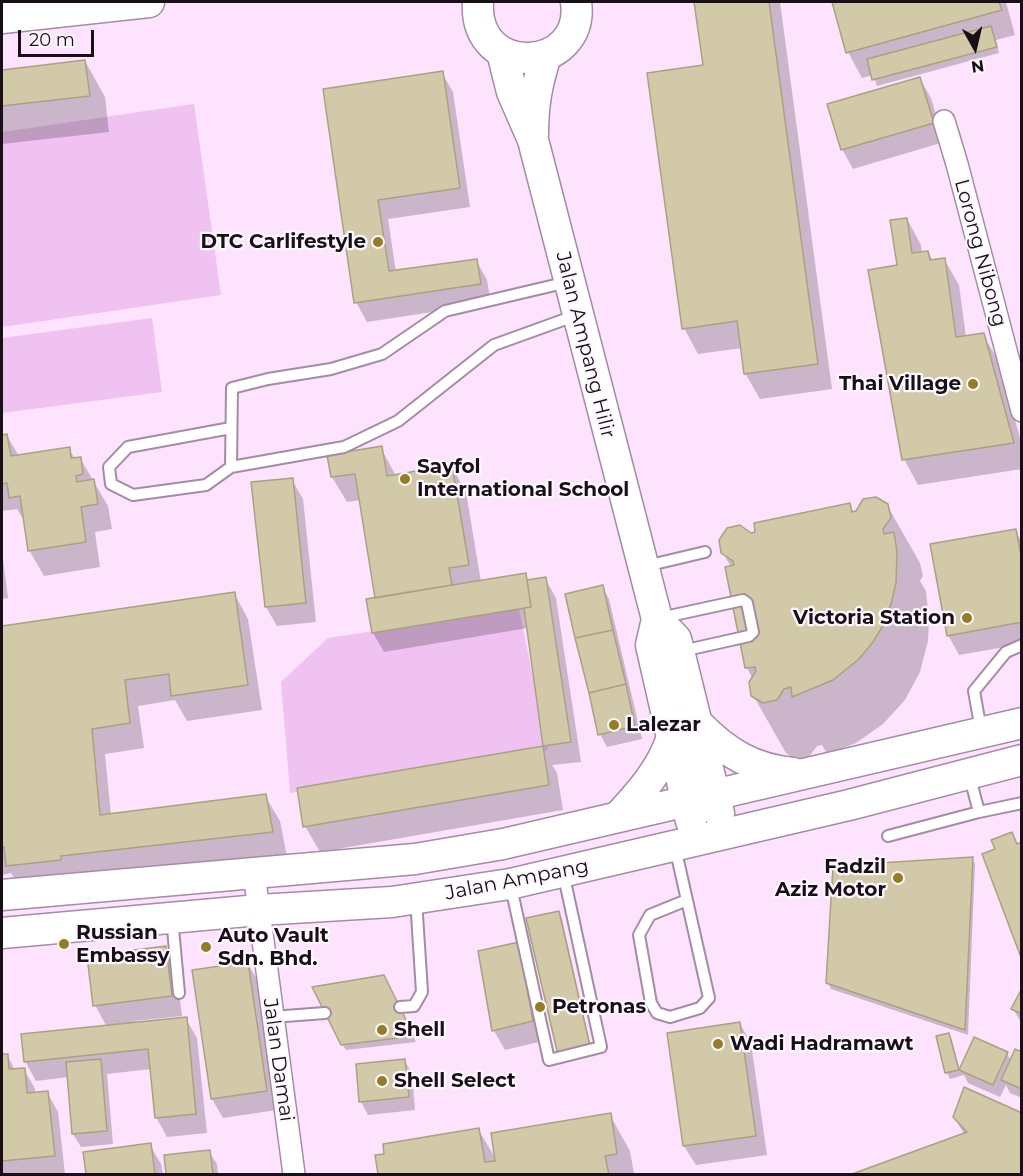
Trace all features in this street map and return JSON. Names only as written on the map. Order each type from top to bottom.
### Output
[{"type":"main road","points":[[7,15],[139,2]]},
{"type":"main road","points":[[478,2],[477,14],[490,42],[502,52],[516,58],[546,55],[559,48],[568,37],[576,13],[595,2]]},
{"type":"main road","name":"Jalan Ampang Hilir","points":[[502,52],[512,92],[533,140],[657,619],[676,639],[666,654],[672,737],[700,798]]},
{"type":"main road","name":"Jalan Ampang Hilir","points":[[533,140],[536,85],[546,55]]},
{"type":"main road","name":"Jalan Ampang Hilir","points":[[666,654],[698,724],[700,798],[698,840]]},
{"type":"main road","name":"Jalan Ampang","points":[[2,895],[415,859],[503,844],[1022,723]]},
{"type":"main road","points":[[698,724],[717,744],[758,766],[773,771],[804,774]]},
{"type":"main road","points":[[618,817],[640,794],[662,761],[672,737]]},
{"type":"main road","name":"Jalan Ampang","points":[[2,933],[259,910],[416,899],[510,884],[1022,760]]},
{"type":"street","name":"Lorong Nibong","points":[[944,121],[1022,411]]},
{"type":"street","name":"Jalan Damai","points":[[254,873],[294,1174]]},
{"type":"lane","points":[[231,467],[232,388],[268,379],[331,369],[382,354],[445,311],[569,282]]},
{"type":"lane","points":[[231,428],[128,447],[109,467],[111,484],[133,495],[206,485],[231,467],[344,447],[398,421],[494,345],[577,315]]},
{"type":"lane","points":[[643,566],[705,552]]},
{"type":"lane","points":[[657,619],[743,600],[747,603],[753,632],[750,636],[666,654]]},
{"type":"lane","points":[[981,733],[974,691],[1006,652],[1022,645]]},
{"type":"lane","points":[[969,774],[979,812]]},
{"type":"lane","points":[[888,836],[1022,803]]},
{"type":"lane","points":[[687,900],[650,915],[639,935],[651,1003],[657,1012],[669,1017],[700,1008],[710,998],[687,900],[698,840]]},
{"type":"lane","points":[[510,884],[549,1060],[601,1047],[563,872]]},
{"type":"lane","points":[[400,1007],[414,1006],[422,992],[416,899]]},
{"type":"lane","points":[[172,918],[179,993]]},
{"type":"lane","points":[[272,1017],[325,1013]]},
{"type":"shaded area","points":[[194,104],[221,295],[2,327],[2,132]]},
{"type":"shaded area","points":[[152,318],[162,392],[2,413],[2,338]]},
{"type":"shaded area","points":[[519,609],[548,750],[290,793],[281,682],[328,638]]},
{"type":"building","points":[[694,2],[769,2],[818,364],[744,374],[737,321],[682,329],[647,73],[703,65]]},
{"type":"building","points":[[832,2],[999,2],[1002,10],[846,53]]},
{"type":"building","points":[[991,26],[997,47],[872,80],[867,59]]},
{"type":"building","points":[[85,60],[90,96],[2,106],[2,70]]},
{"type":"building","points":[[443,71],[460,188],[378,200],[389,271],[477,259],[481,284],[354,303],[323,89]]},
{"type":"building","points":[[920,77],[934,123],[841,150],[827,104]]},
{"type":"building","points":[[907,218],[912,253],[928,251],[930,260],[945,258],[956,337],[984,333],[1014,443],[902,460],[868,270],[897,265],[890,220]]},
{"type":"building","points":[[7,434],[11,456],[70,447],[71,458],[81,457],[83,474],[76,476],[77,482],[94,479],[98,504],[81,507],[86,542],[28,551],[20,496],[9,498],[7,483],[2,484],[2,435]]},
{"type":"building","points":[[382,446],[387,476],[452,465],[469,565],[449,568],[452,585],[375,598],[355,474],[331,477],[327,455]]},
{"type":"building","points":[[293,478],[306,603],[265,607],[251,482]]},
{"type":"building","points":[[876,497],[888,504],[891,518],[883,529],[884,534],[894,532],[897,552],[896,583],[891,604],[884,624],[873,642],[859,659],[833,680],[792,697],[791,687],[784,689],[777,700],[763,703],[751,696],[749,682],[756,671],[755,667],[745,668],[725,567],[734,565],[733,561],[721,553],[719,540],[727,528],[740,525],[751,533],[755,532],[754,523],[850,503],[852,512],[856,511],[863,499]]},
{"type":"building","points":[[1016,529],[1022,561],[1022,622],[947,636],[930,544]]},
{"type":"building","points":[[526,573],[531,607],[372,633],[366,599]]},
{"type":"building","points":[[546,577],[571,742],[543,746],[524,608],[531,607],[527,580]]},
{"type":"building","points":[[603,585],[613,630],[575,638],[565,594]]},
{"type":"building","points":[[235,592],[248,685],[171,696],[169,674],[125,680],[130,723],[92,729],[100,815],[266,794],[273,832],[61,856],[61,860],[6,866],[4,847],[2,847],[2,626]]},
{"type":"building","points":[[613,630],[626,684],[589,693],[575,638]]},
{"type":"building","points":[[626,684],[635,726],[598,735],[589,693]]},
{"type":"building","points":[[543,746],[549,785],[303,827],[297,788]]},
{"type":"building","points":[[1012,832],[1017,844],[1022,842],[1022,960],[982,854],[995,849],[991,840]]},
{"type":"building","points":[[973,857],[965,1030],[826,983],[833,866]]},
{"type":"building","points":[[559,911],[590,1046],[558,1055],[526,918]]},
{"type":"building","points":[[519,942],[533,1021],[492,1031],[478,951]]},
{"type":"building","points":[[166,946],[172,996],[93,1006],[87,956]]},
{"type":"building","points":[[248,962],[267,1091],[211,1099],[192,970]]},
{"type":"building","points":[[384,975],[414,1036],[341,1045],[312,987]]},
{"type":"building","points":[[1022,988],[1022,1014],[1011,1009]]},
{"type":"building","points":[[187,1017],[196,1114],[155,1118],[148,1049],[24,1062],[21,1034]]},
{"type":"building","points":[[740,1022],[756,1136],[683,1146],[667,1033]]},
{"type":"building","points":[[949,1033],[959,1070],[945,1073],[936,1036]]},
{"type":"building","points":[[974,1037],[1008,1052],[993,1085],[959,1070]]},
{"type":"building","points":[[1015,1049],[1022,1052],[1022,1089],[1001,1080]]},
{"type":"building","points":[[2,1054],[8,1054],[9,1069],[25,1068],[27,1093],[48,1091],[55,1156],[2,1161]]},
{"type":"building","points":[[101,1059],[107,1131],[72,1134],[66,1062]]},
{"type":"building","name":"Shell Select","points":[[405,1059],[409,1097],[359,1102],[356,1064]]},
{"type":"building","points":[[964,1087],[1022,1113],[1022,1174],[852,1174],[967,1132],[953,1117]]},
{"type":"building","points":[[611,1113],[617,1154],[605,1156],[609,1174],[378,1174],[375,1155],[384,1154],[383,1144],[479,1128],[485,1162],[495,1161],[491,1133]]},
{"type":"building","points":[[151,1143],[155,1174],[86,1174],[83,1152]]},
{"type":"building","points":[[210,1150],[213,1174],[166,1174],[164,1155]]},
{"type":"place","name":"DTC Carlifestyle","points":[[378,242]]},
{"type":"place","name":"Thai Village","points":[[973,384]]},
{"type":"place","name":"Sayfol International School","points":[[405,479]]},
{"type":"place","name":"Victoria Station","points":[[967,618]]},
{"type":"place","name":"Lalezar","points":[[614,725]]},
{"type":"place","name":"Fadzil Aziz Motor","points":[[898,878]]},
{"type":"place","name":"Russian Embassy","points":[[64,944]]},
{"type":"place","name":"Auto Vault Sdn. Bhd.","points":[[206,947]]},
{"type":"place","name":"Petronas","points":[[540,1007]]},
{"type":"place","name":"Shell","points":[[382,1030]]},
{"type":"place","name":"Wadi Hadramawt","points":[[718,1044]]},
{"type":"place","name":"Shell Select","points":[[382,1081]]}]
